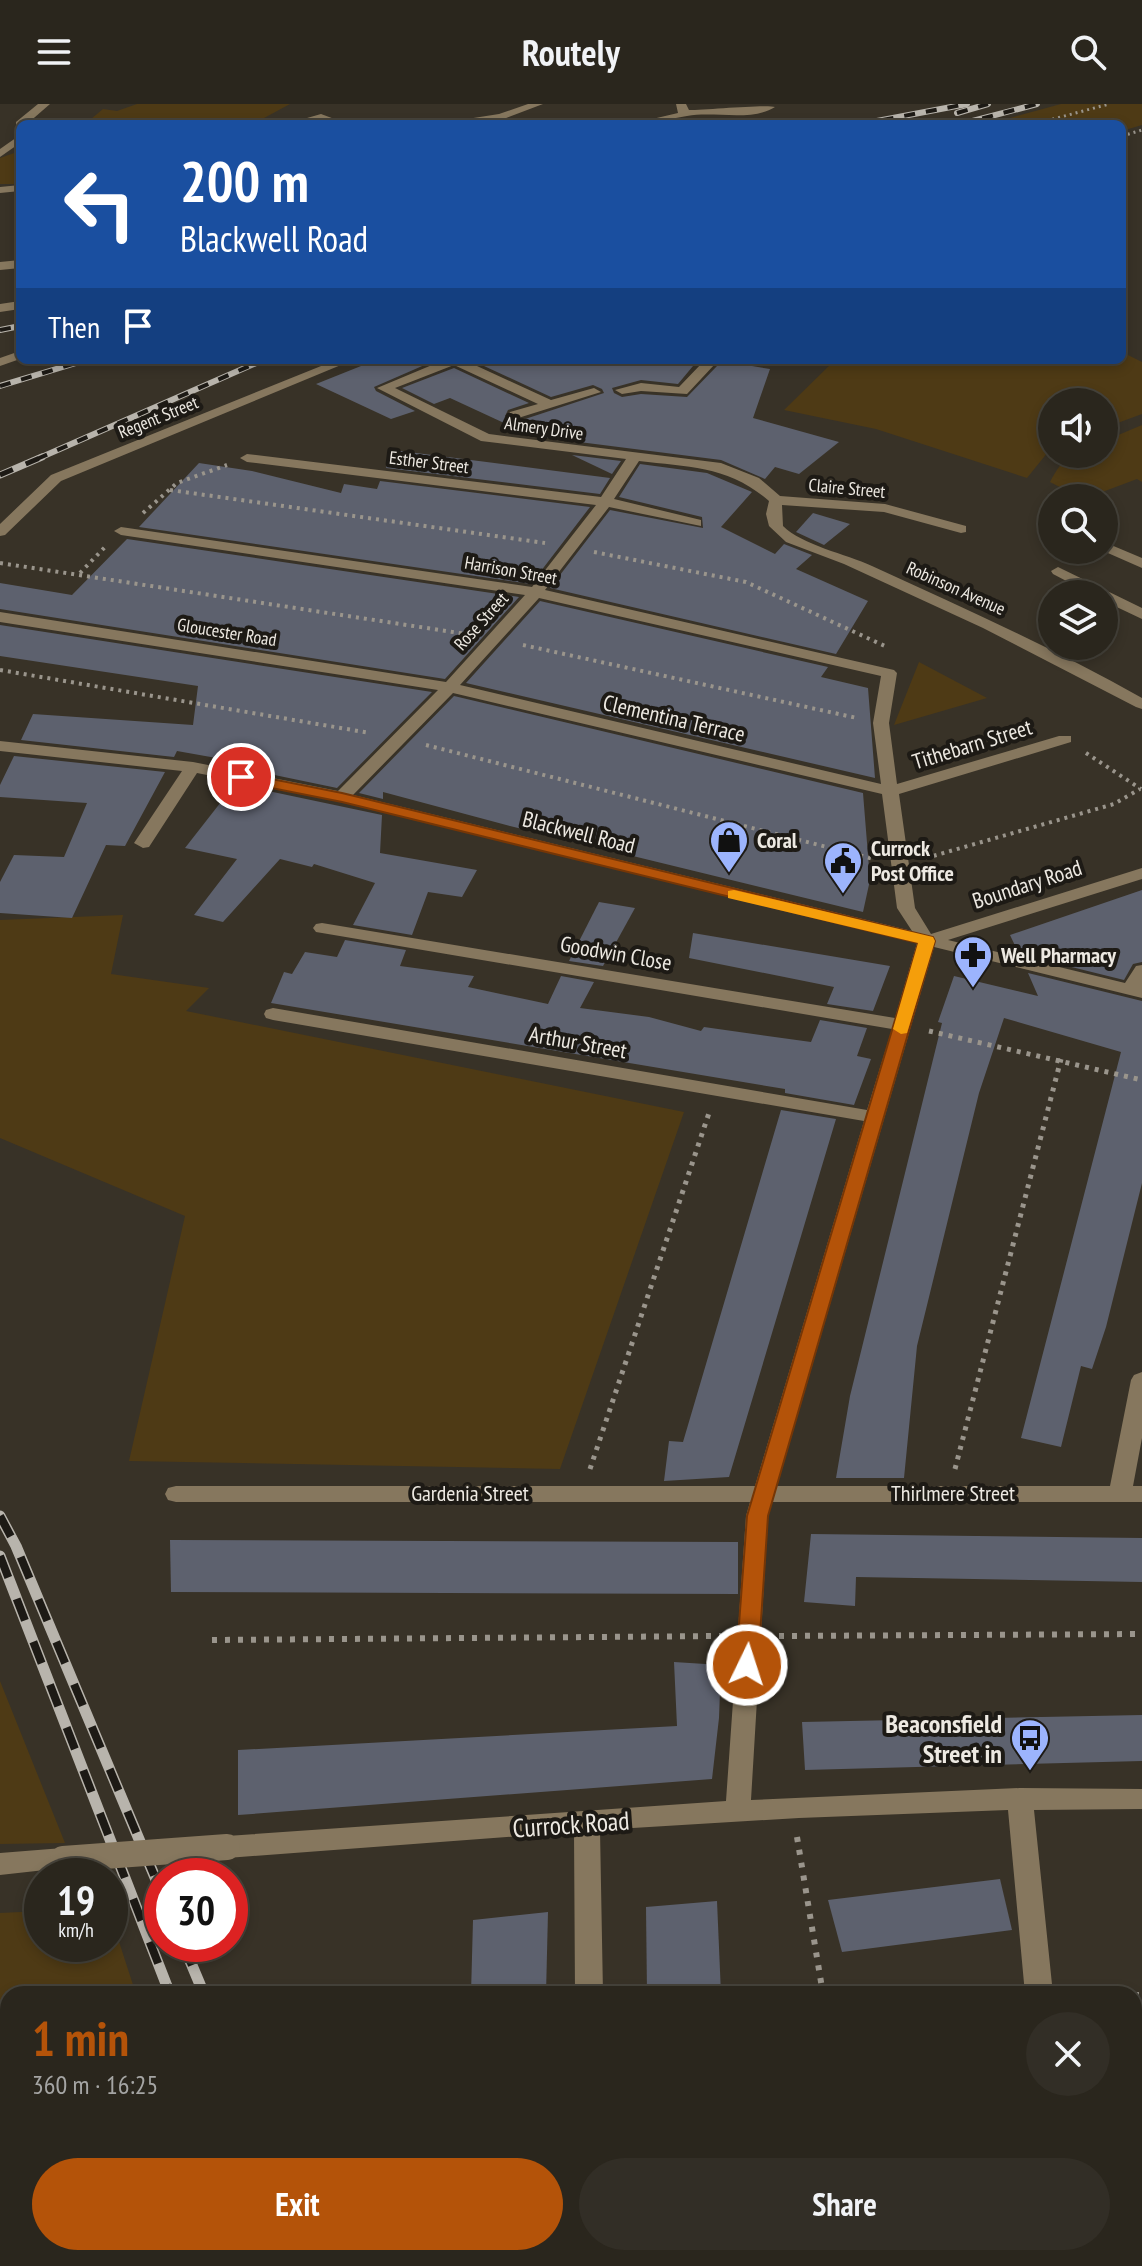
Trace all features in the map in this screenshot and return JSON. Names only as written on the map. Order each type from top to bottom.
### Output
[{"type":"street","points":[[25,120],[45,104]]},
{"type":"street","points":[[475,120],[501,117],[538,104]]},
{"type":"street","points":[[659,120],[671,118],[682,108],[727,113],[770,107]]},
{"type":"street","points":[[308,120],[321,117],[330,120]]},
{"type":"street","points":[[0,154],[16,141]]},
{"type":"street","name":"Regent Street","points":[[0,532],[56,478],[337,364]]},
{"type":"street","name":"Almery Drive","points":[[444,364],[384,388],[486,438],[721,467],[754,481],[776,500]]},
{"type":"street","points":[[463,364],[548,404]]},
{"type":"street","points":[[622,390],[641,387],[682,391],[709,364]]},
{"type":"street","points":[[515,415],[594,392]]},
{"type":"street","name":"Esther Street","points":[[247,458],[607,502],[696,523]]},
{"type":"street","name":"Rose Street","points":[[342,797],[533,592],[607,502],[634,458]]},
{"type":"street","name":"Claire Street","points":[[776,500],[885,508],[961,529]]},
{"type":"street","name":"Robinson Avenue","points":[[776,500],[774,522],[780,533],[795,542],[821,550],[965,612],[1077,667],[1142,704]]},
{"type":"street","name":"Harrison Street","points":[[121,531],[533,592],[889,673],[881,723]]},
{"type":"street","points":[[1118,553],[1142,564]]},
{"type":"street","points":[[1058,571],[1076,580]]},
{"type":"street","points":[[1118,602],[1142,614]]},
{"type":"street","name":"Gloucester Road","points":[[0,617],[447,687]]},
{"type":"street","name":"Clementina Terrace","points":[[447,687],[891,791]]},
{"type":"street","points":[[738,1811],[757,1516],[927,941],[906,908],[881,723]]},
{"type":"street","name":"Tithebarn Street","points":[[891,791],[1065,739]]},
{"type":"street","name":"Blackwell Road","points":[[0,746],[193,767],[342,797],[1136,991]]},
{"type":"street","points":[[143,843],[193,767]]},
{"type":"street","name":"Boundary Road","points":[[927,941],[1142,873]]},
{"type":"street","name":"Goodwin Close","points":[[322,928],[902,1025]]},
{"type":"street","points":[[1136,991],[1142,970]]},
{"type":"street","name":"Arthur Street","points":[[273,1014],[875,1117]]},
{"type":"street","points":[[1131,1494],[1142,1380]]},
{"type":"street","name":"Thirlmere Street","points":[[764,1492],[1131,1494]]},
{"type":"street","name":"Gardenia Street","points":[[176,1494],[764,1492]]},
{"type":"street","points":[[1020,1798],[1038,1986]]},
{"type":"street","name":"Currock Road","points":[[0,1864],[738,1811],[1020,1798],[1142,1799]]},
{"type":"street","points":[[587,1823],[589,1986]]},
{"type":"path","points":[[1050,120],[1109,104]]},
{"type":"path","points":[[79,574],[121,531],[177,483],[247,458]]},
{"type":"path","points":[[0,563],[492,638],[881,723]]},
{"type":"path","points":[[0,670],[400,738],[900,865],[1114,804],[1141,789],[1065,739]]},
{"type":"path","points":[[902,1025],[1142,1080]]},
{"type":"path","points":[[949,1493],[1061,1059]]},
{"type":"path","points":[[582,1493],[717,1090]]},
{"type":"path","points":[[212,1640],[1142,1634]]},
{"type":"path","points":[[792,1808],[822,1986]]},
{"type":"shaded area","points":[[137,104],[290,104],[260,120],[90,120],[103,109],[117,111]]},
{"type":"shaded area","points":[[1061,104],[1142,104],[1142,125],[1126,130],[1126,120],[1003,120]]},
{"type":"shaded area","points":[[16,152],[16,184],[0,184],[0,158]]},
{"type":"shaded area","points":[[1126,354],[1142,362],[1142,414],[1118,423],[1118,388],[1038,388],[1038,464],[1027,478],[876,429],[784,410],[831,364],[1126,364]]},
{"type":"shaded area","points":[[1142,425],[1142,482],[1137,479],[1118,486],[1050,482],[1059,468],[1118,468],[1118,435]]},
{"type":"shaded area","points":[[919,662],[987,698],[894,725]]},
{"type":"shaded area","points":[[123,915],[111,974],[209,988],[186,1011],[684,1112],[560,1469],[129,1461],[185,1216],[0,1138],[0,920]]},
{"type":"shaded area","points":[[0,1681],[4,1691],[65,1843],[0,1844]]},
{"type":"shaded area","points":[[24,1912],[24,1962],[126,1962],[133,1986],[0,1986],[0,1913]]},
{"type":"building","points":[[366,364],[427,364],[374,387],[376,391],[415,411],[391,419],[316,384]]},
{"type":"building","points":[[480,364],[695,364],[678,384],[641,380],[612,388],[622,397],[641,394],[687,397],[717,364],[770,369],[753,418],[839,442],[799,474],[775,467],[765,479],[721,460],[532,436],[450,398],[434,404],[402,388],[454,368],[529,403],[508,410],[505,416],[516,422],[604,393],[593,385],[551,397]]},
{"type":"building","points":[[393,450],[610,478],[600,494],[386,468]]},
{"type":"building","points":[[572,455],[621,461],[612,474]]},
{"type":"building","points":[[199,463],[252,471],[341,493],[344,484],[377,489],[380,481],[590,507],[531,584],[139,527]]},
{"type":"building","points":[[640,464],[707,473],[752,492],[721,527],[775,554],[784,544],[812,555],[796,569],[868,601],[836,654],[550,588],[610,510],[703,528],[702,517],[619,497]]},
{"type":"building","points":[[813,513],[850,524],[824,545],[796,532]]},
{"type":"building","points":[[127,539],[519,597],[445,679],[0,609],[0,583],[72,595]]},
{"type":"building","points":[[540,601],[828,667],[821,677],[868,688],[875,778],[466,683]]},
{"type":"building","points":[[0,625],[432,692],[337,788],[246,769],[250,764],[177,751],[174,757],[21,740],[33,714],[193,725],[198,686],[0,656]]},
{"type":"building","points":[[454,696],[863,793],[870,880],[863,912],[383,792],[383,799],[359,793]]},
{"type":"building","points":[[14,756],[165,772],[125,846],[106,845],[72,918],[0,913],[0,882],[14,855],[64,857],[87,803],[0,797],[0,785]]},
{"type":"building","points":[[235,784],[382,815],[380,853],[477,870],[462,897],[428,892],[412,935],[353,925],[375,883],[314,864],[312,867],[280,859],[223,922],[194,915],[237,859],[185,848]]},
{"type":"building","points":[[1142,890],[1142,962],[1133,964],[1124,980],[1019,954],[1010,935]]},
{"type":"building","points":[[599,902],[635,908],[603,966],[569,961]]},
{"type":"building","points":[[693,933],[890,966],[873,1011],[827,1004],[834,987],[689,958]]},
{"type":"building","points":[[345,940],[406,950],[400,966],[474,976],[468,987],[548,1004],[561,976],[594,982],[580,1008],[649,1017],[701,1031],[704,1027],[811,1042],[820,1020],[867,1028],[857,1056],[871,1059],[854,1105],[785,1093],[785,1089],[271,1003],[284,972],[292,974],[305,952],[337,957]]},
{"type":"building","points":[[1028,973],[1142,1001],[1142,1183],[1106,1327],[1092,1369],[1081,1366],[1061,1447],[1021,1438],[1121,1052],[1004,1018],[979,1093],[917,1346],[904,1478],[836,1478],[850,1396],[942,1023],[938,1022],[954,976],[1038,996]]},
{"type":"building","points":[[781,1110],[836,1119],[729,1477],[664,1481],[669,1441],[683,1442]]},
{"type":"building","points":[[811,1534],[1142,1538],[1142,1582],[856,1577],[855,1606],[804,1602]]},
{"type":"building","points":[[170,1540],[738,1542],[738,1594],[171,1592]]},
{"type":"building","points":[[674,1662],[721,1665],[712,1779],[238,1815],[238,1750],[677,1726]]},
{"type":"building","points":[[1142,1715],[1142,1761],[805,1770],[802,1722]]},
{"type":"building","points":[[1000,1879],[1012,1930],[842,1952],[828,1900]]},
{"type":"building","points":[[717,1901],[721,1986],[647,1986],[646,1907]]},
{"type":"building","points":[[548,1912],[546,1986],[471,1986],[473,1920]]},
{"type":"railway","points":[[882,120],[967,104]]},
{"type":"railway","points":[[957,113],[988,104]]},
{"type":"railway","points":[[976,120],[1037,104]]},
{"type":"railway","points":[[0,330],[16,327]]},
{"type":"railway","points":[[0,386],[73,364]]},
{"type":"railway","points":[[37,459],[254,364]]},
{"type":"railway","points":[[0,475],[42,457]]},
{"type":"railway","points":[[0,1516],[16,1546],[147,1858]]},
{"type":"railway","points":[[0,1556],[167,1986]]},
{"type":"railway","points":[[191,1962],[201,1986]]},
{"type":"slow traffic","points":[[734,895],[927,941],[901,1029]]},
{"type":"place","name":"Coral","points":[[729,874]]},
{"type":"place","name":"Currock Post Office","points":[[843,895]]},
{"type":"place","name":"Well Pharmacy","points":[[973,989]]},
{"type":"place","name":"Beaconsfield Street in","points":[[1030,1772]]},
{"type":"route","points":[[241,777],[342,797],[927,941],[757,1516],[747,1665]]}]
